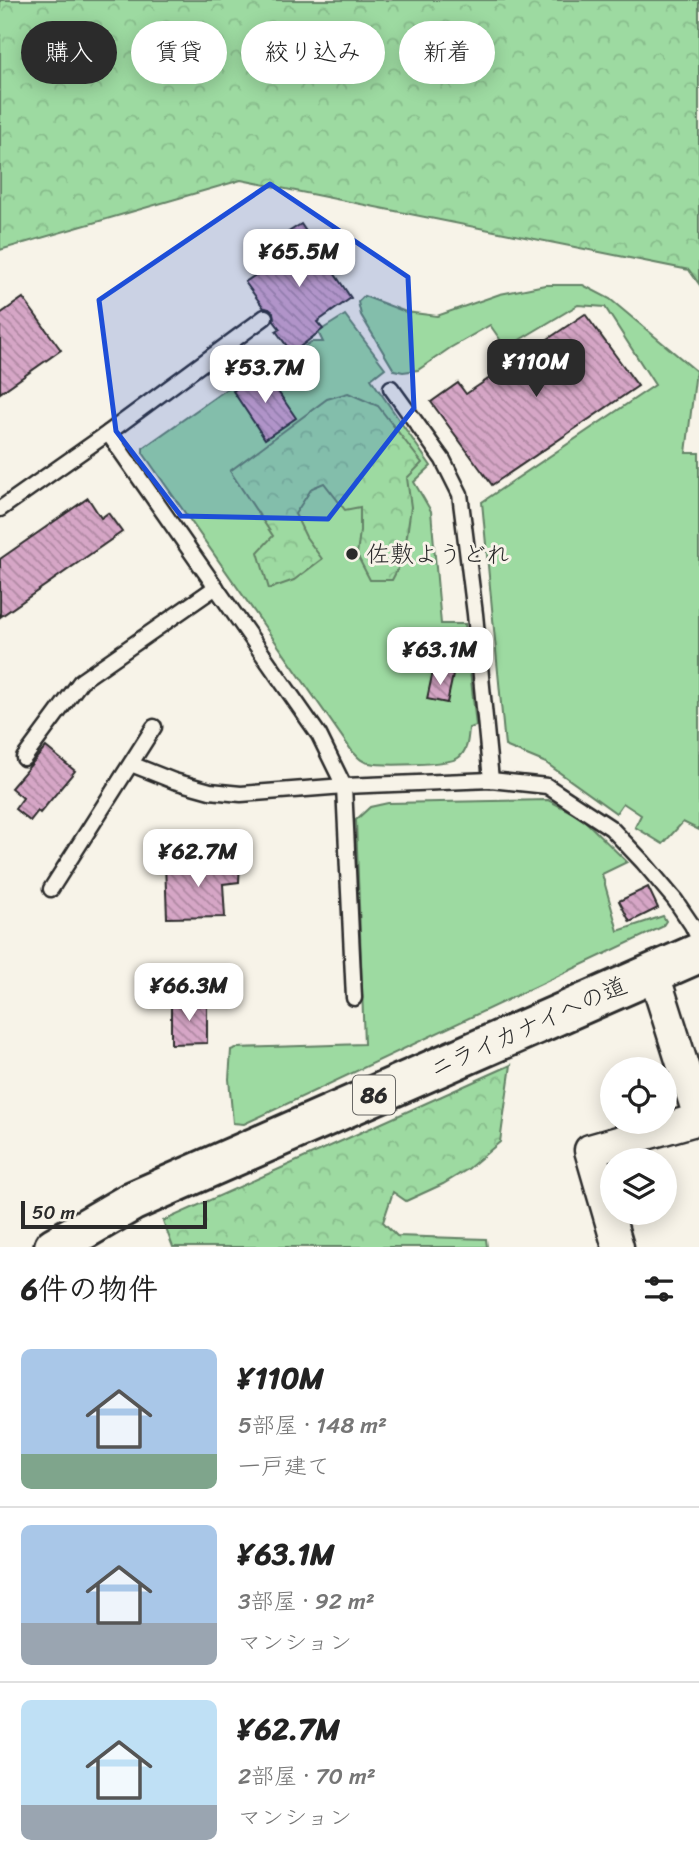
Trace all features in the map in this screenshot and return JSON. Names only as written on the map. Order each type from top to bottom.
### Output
[{"type":"main road","name":"ニライカナイへの道","points":[[54,1247],[133,1201],[699,953]]},
{"type":"street","points":[[618,1247],[590,1150],[699,1118],[653,971]]},
{"type":"lane","points":[[0,509],[265,317]]},
{"type":"lane","points":[[391,388],[443,460],[460,494],[491,780]]},
{"type":"lane","points":[[108,433],[320,735],[344,786],[354,998]]},
{"type":"lane","points":[[24,758],[81,681],[216,587]]},
{"type":"lane","points":[[51,889],[154,727]]},
{"type":"lane","points":[[131,764],[174,781],[211,791],[241,794],[344,786],[491,780],[547,786],[611,828],[675,900],[699,939]]},
{"type":"highlighted area","points":[[270,184],[408,277],[414,408],[328,519],[181,516],[116,431],[99,300]]},
{"type":"green space","points":[[0,0],[699,0],[699,284],[689,270],[241,180],[0,250]]},
{"type":"green space","points":[[545,285],[583,285],[610,299],[696,371],[686,453],[699,453],[699,830],[683,822],[663,844],[635,827],[641,815],[623,803],[616,813],[546,763],[505,746],[482,502],[655,385],[605,307],[578,305],[506,348],[490,325],[418,370],[403,372],[394,370],[361,315],[358,302],[364,296],[406,312],[437,316],[500,294]]},
{"type":"green space","points":[[345,315],[385,368],[371,379],[431,466],[414,482],[431,511],[441,624],[465,624],[476,726],[469,728],[464,752],[452,760],[376,764],[357,757],[143,453],[143,448],[285,348],[292,355],[311,342],[323,342],[318,332]]},
{"type":"green space","points":[[348,393],[378,406],[422,463],[407,478],[411,507],[404,557],[392,580],[370,580],[357,555],[360,507],[345,510],[324,483],[312,488],[295,514],[306,537],[322,559],[294,580],[269,589],[258,552],[273,536],[230,471],[327,399]]},
{"type":"green space","points":[[548,800],[581,817],[627,862],[602,874],[618,931],[663,916],[666,921],[662,927],[244,1124],[233,1123],[229,1079],[231,1050],[364,1044],[356,820],[370,807],[388,803]]},
{"type":"green space","points":[[511,1065],[500,1142],[468,1169],[443,1184],[406,1201],[393,1192],[383,1222],[397,1236],[486,1239],[487,1247],[173,1247],[163,1221]]},
{"type":"building","points":[[301,224],[351,298],[317,322],[323,329],[292,353],[276,331],[280,329],[274,321],[273,312],[264,308],[245,282],[286,255],[276,240]]},
{"type":"building","points":[[23,298],[61,350],[0,393],[0,314]]},
{"type":"building","points":[[585,314],[638,386],[492,485],[431,402],[458,383],[466,394]]},
{"type":"building","points":[[264,371],[296,418],[265,439],[233,391]]},
{"type":"building","points":[[88,498],[101,518],[108,513],[122,532],[0,617],[0,559]]},
{"type":"building","points":[[433,671],[453,675],[447,703],[427,699]]},
{"type":"building","points":[[46,747],[75,771],[30,821],[15,809],[23,798],[11,788]]},
{"type":"building","points":[[240,862],[239,882],[223,884],[225,917],[167,918],[165,864]]},
{"type":"building","points":[[648,887],[658,908],[630,922],[619,901]]},
{"type":"building","points":[[171,1002],[207,1002],[207,1043],[171,1044]]},
{"type":"place","name":"佐敷ようどれ","points":[[352,554]]}]
